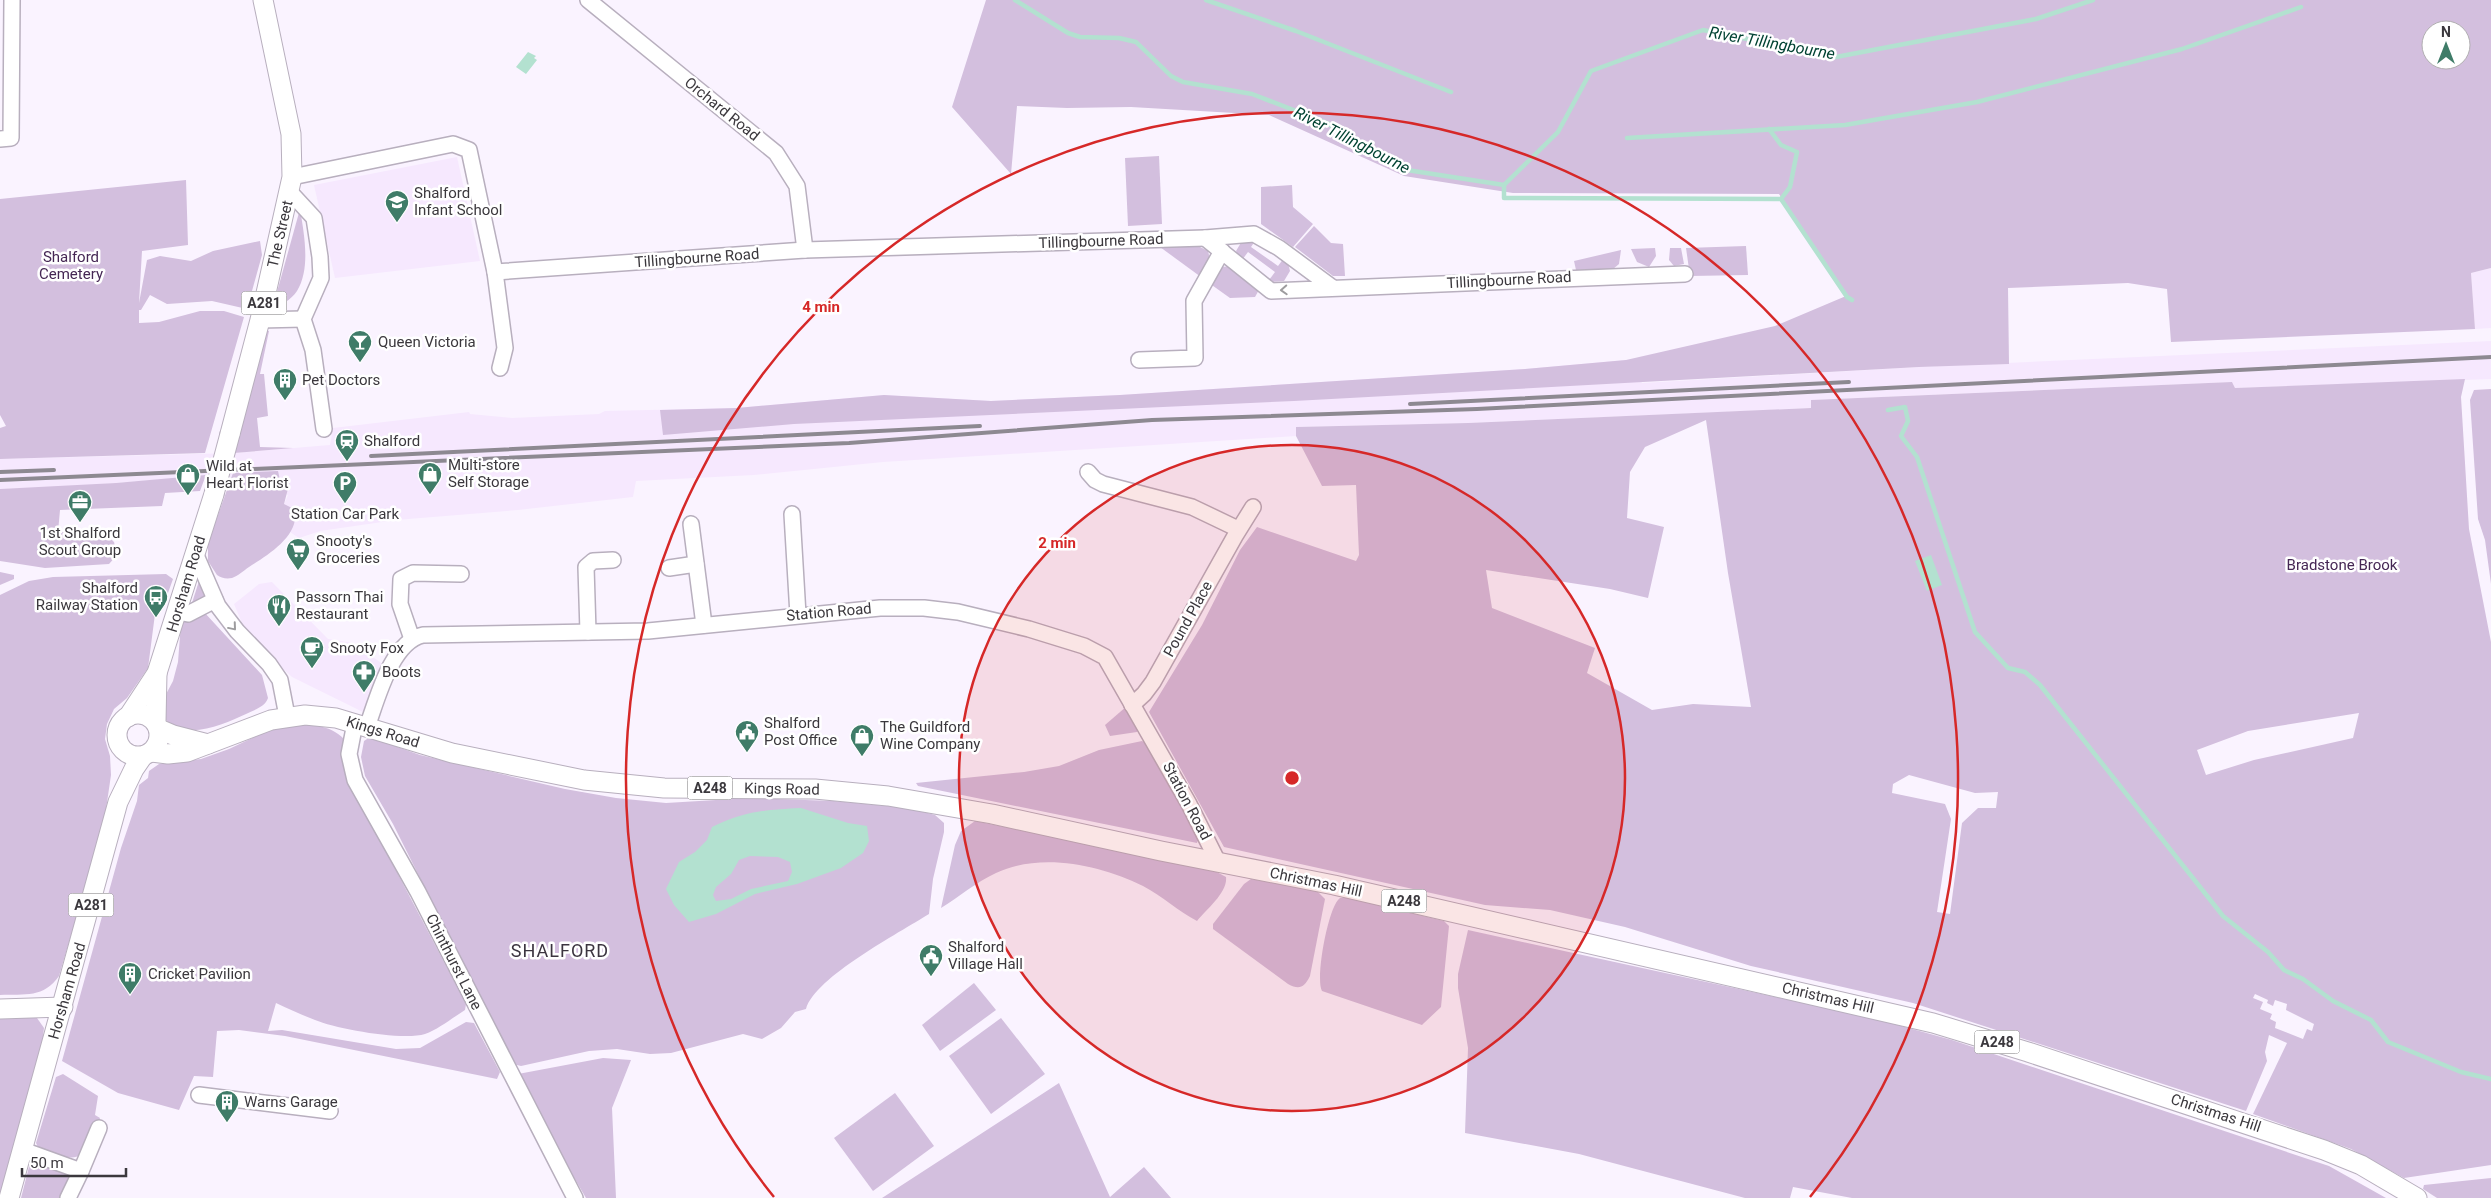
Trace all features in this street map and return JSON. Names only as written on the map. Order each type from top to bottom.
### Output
[{"type":"main road","name":"The Street","points":[[214,494],[260,320],[291,185],[291,134],[263,0]]},
{"type":"main road","name":"Horsham Road","points":[[128,716],[158,673],[214,494]]},
{"type":"main road","name":"Horsham Road","points":[[157,726],[158,673]]},
{"type":"main road","points":[[157,726],[159,742],[147,754],[129,754],[118,742],[118,728],[128,716],[143,714],[173,736],[208,744]]},
{"type":"main road","name":"Kings Road","points":[[147,754],[187,752],[288,716],[327,717],[361,725],[452,753],[584,780],[664,788],[815,789],[867,793],[992,814],[1218,862]]},
{"type":"main road","name":"Horsham Road","points":[[118,742],[118,802]]},
{"type":"main road","name":"Horsham Road","points":[[9,1198],[118,802],[134,769],[147,754]]},
{"type":"main road","name":"Christmas Hill","points":[[1218,862],[1334,885],[1934,1023],[2047,1058],[2324,1150],[2361,1165],[2417,1198]]},
{"type":"main road","points":[[0,1009],[63,1007]]},
{"type":"street","points":[[0,139],[11,138],[12,0]]},
{"type":"street","name":"Orchard Road","points":[[588,0],[776,153],[797,186],[805,250]]},
{"type":"street","points":[[324,429],[313,350],[303,319],[321,278],[320,257],[314,218],[291,185],[454,144],[469,150],[495,272],[505,348],[500,368]]},
{"type":"street","name":"Tillingbourne Road","points":[[495,272],[805,250],[1205,238],[1254,234],[1279,248],[1332,288]]},
{"type":"street","name":"Tillingbourne Road","points":[[1205,238],[1271,291],[1685,274]]},
{"type":"street","points":[[1140,360],[1195,358],[1194,301],[1222,252]]},
{"type":"street","points":[[260,320],[303,319]]},
{"type":"street","points":[[1088,472],[1095,480],[1103,484],[1192,507],[1238,530]]},
{"type":"street","name":"Pound Place","points":[[1132,705],[1153,682],[1238,530],[1254,508]]},
{"type":"street","points":[[792,514],[798,615]]},
{"type":"street","points":[[691,524],[704,625]]},
{"type":"street","points":[[195,553],[216,600],[230,623],[269,664],[280,680],[288,716]]},
{"type":"street","points":[[588,632],[586,566],[593,561],[613,560]]},
{"type":"street","points":[[669,568],[696,564]]},
{"type":"street","points":[[361,725],[396,655],[412,639],[400,604],[401,579],[413,574],[461,574]]},
{"type":"street","points":[[178,612],[188,614],[216,600]]},
{"type":"street","name":"Station Road","points":[[412,639],[429,635],[648,631],[874,608],[924,608],[967,613],[1029,628],[1101,654],[1113,669],[1189,804],[1218,862]]},
{"type":"street","name":"Chinthurst Lane","points":[[361,725],[349,754],[355,780],[418,892],[575,1198]]},
{"type":"street","points":[[199,1095],[330,1111]]},
{"type":"street","points":[[68,1198],[99,1128]]},
{"type":"street","points":[[23,1150],[81,1171]]},
{"type":"shaded area","points":[[528,52],[536,56],[534,58],[537,60],[526,74],[516,67]]},
{"type":"shaded area","name":"Shalford Infant School","points":[[457,157],[480,261],[335,278],[314,185]]},
{"type":"shaded area","points":[[2491,268],[2491,328],[2475,329],[2471,273]]},
{"type":"shaded area","points":[[2491,341],[2491,379],[2235,388],[2232,382],[1811,400],[1812,408],[1468,423],[1296,427],[1296,436],[883,462],[754,475],[636,481],[633,497],[518,510],[396,520],[320,531],[299,538],[290,532],[296,515],[284,504],[288,495],[233,473],[228,488],[204,483],[206,476],[64,487],[0,489],[0,459],[234,453],[330,445],[333,428],[469,412],[470,414],[512,418],[599,414],[605,411],[737,408],[884,395],[991,401],[1120,395],[1525,369],[1626,360],[1642,383],[1919,367]]},
{"type":"shaded area","points":[[1931,555],[1942,585],[1927,591],[1915,561]]},
{"type":"shaded area","points":[[272,582],[328,639],[353,643],[387,667],[367,714],[292,677],[260,648],[242,623],[234,604],[259,584]]},
{"type":"shaded area","points":[[801,808],[848,823],[867,826],[869,841],[863,853],[841,868],[797,884],[755,894],[716,914],[689,922],[674,905],[666,889],[679,862],[695,852],[707,840],[712,827],[745,814]],"holes":[[[750,856],[778,857],[790,862],[792,872],[788,881],[751,889],[731,899],[716,901],[713,895],[716,887],[731,874],[739,860]]]},
{"type":"green space","points":[[986,0],[2491,0],[2491,268],[2471,273],[2475,329],[2171,342],[2167,289],[2128,283],[2008,288],[2009,364],[1919,367],[1294,401],[794,424],[663,435],[660,410],[737,408],[884,395],[991,401],[1120,395],[1525,369],[1626,360],[1775,326],[1846,296],[1779,194],[1513,193],[1404,176],[1269,115],[1131,107],[1067,108],[1017,106],[1011,174],[952,107]]},
{"type":"green space","points":[[1159,156],[1162,224],[1128,226],[1125,158]]},
{"type":"green space","name":"Shalford Cemetery","points":[[186,180],[188,245],[142,251],[139,303],[147,260],[160,256],[191,261],[213,251],[260,241],[262,255],[247,309],[212,301],[167,304],[150,295],[141,310],[139,310],[139,323],[159,322],[200,311],[224,311],[244,317],[205,453],[0,459],[0,428],[6,426],[0,415],[0,199]]},
{"type":"green space","points":[[1292,185],[1293,207],[1313,224],[1293,247],[1261,224],[1261,187]]},
{"type":"green space","points":[[300,209],[305,251],[304,272],[297,291],[292,297],[272,310]]},
{"type":"green space","points":[[1314,226],[1331,243],[1343,244],[1345,276],[1333,276],[1295,247]]},
{"type":"green space","points":[[1257,238],[1251,247],[1278,266],[1284,258],[1288,263],[1290,271],[1284,281],[1270,282],[1269,280],[1275,272],[1248,252],[1242,260],[1240,259],[1236,251],[1242,241]]},
{"type":"green space","points":[[1196,245],[1208,251],[1211,263],[1201,277],[1160,247]]},
{"type":"green space","points":[[1746,246],[1748,275],[1690,276],[1686,248]]},
{"type":"green space","points":[[1655,248],[1656,256],[1649,267],[1637,262],[1631,249]]},
{"type":"green space","points":[[1670,248],[1681,248],[1684,264],[1674,266],[1669,260]]},
{"type":"green space","points":[[1621,250],[1619,264],[1613,269],[1576,270],[1574,261]]},
{"type":"green space","points":[[1230,266],[1260,288],[1255,297],[1230,298],[1209,283],[1222,267]]},
{"type":"green space","points":[[266,330],[269,331],[260,374],[264,374],[268,416],[257,418],[260,447],[293,448],[234,453]]},
{"type":"green space","name":"Bradstone Brook","points":[[2465,379],[2461,397],[2469,529],[2491,642],[2491,1165],[2404,1178],[2351,1149],[2253,1114],[2287,1043],[2269,1035],[2265,1052],[2267,1061],[2246,1111],[1913,1003],[1751,966],[1625,927],[1550,910],[1485,905],[1224,847],[1149,712],[1202,625],[1240,550],[1257,527],[1356,561],[1359,555],[1356,485],[1322,486],[1296,436],[1296,427],[1468,423],[1811,408],[1811,400],[2232,382],[2235,388]],"holes":[[[1706,420],[1728,573],[1751,707],[1693,704],[1652,710],[1587,673],[1595,648],[1492,608],[1486,570],[1610,589],[1648,598],[1664,527],[1627,518],[1630,472],[1645,447]],[[2359,713],[2353,738],[2254,760],[2206,775],[2197,750],[2248,731]],[[1909,775],[1975,793],[1998,792],[1996,808],[1978,808],[1962,823],[1950,914],[1937,912],[1951,819],[1945,804],[1892,793],[1893,784]],[[2255,994],[2268,1000],[2267,1003],[2273,1006],[2275,1000],[2287,1004],[2286,1010],[2314,1024],[2312,1031],[2307,1029],[2303,1039],[2275,1028],[2276,1022],[2270,1019],[2272,1014],[2260,1009],[2263,1002],[2253,998]]]},
{"type":"green space","points":[[2491,389],[2491,584],[2485,540],[2478,519],[2470,400],[2474,390]]},
{"type":"green space","points":[[278,471],[280,480],[290,481],[284,504],[294,509],[295,519],[288,536],[273,551],[238,575],[224,578],[217,575],[208,561],[208,543],[233,473]]},
{"type":"green space","points":[[206,475],[200,491],[165,493],[162,506],[60,510],[58,532],[103,531],[114,542],[117,555],[109,564],[45,568],[0,561],[0,489],[116,483]]},
{"type":"green space","points":[[0,572],[14,575],[14,579],[0,585]]},
{"type":"green space","points":[[166,574],[173,579],[164,604],[155,614],[148,668],[127,698],[114,709],[107,724],[105,739],[110,756],[111,775],[104,823],[59,976],[47,988],[40,991],[26,994],[0,995],[0,595],[29,581],[53,577]]},
{"type":"green space","points":[[199,581],[205,598],[191,606]]},
{"type":"green space","points":[[204,612],[262,675],[268,698],[259,708],[227,722],[205,729],[183,729],[174,726],[165,719],[164,698],[173,681],[178,662],[181,623],[183,620]]},
{"type":"green space","points":[[1127,706],[1138,725],[1137,732],[1110,736],[1105,725]]},
{"type":"green space","points":[[289,724],[325,728],[332,730],[344,739],[346,775],[466,1004],[465,1010],[430,1032],[415,1036],[402,1036],[338,1027],[315,1020],[276,1003],[268,1031],[282,1030],[396,1049],[420,1048],[466,1022],[474,1023],[500,1072],[497,1079],[285,1036],[239,1030],[217,1031],[213,1077],[194,1076],[179,1110],[118,1093],[62,1061],[121,848],[137,801],[139,785],[148,778],[149,771],[159,764],[201,759]]},
{"type":"green space","points":[[370,737],[420,755],[565,789],[616,798],[666,803],[749,798],[834,801],[909,808],[935,815],[944,823],[944,832],[933,879],[929,914],[879,944],[841,970],[825,983],[806,1009],[795,1012],[781,1028],[762,1039],[743,1034],[671,1053],[650,1054],[617,1049],[589,1051],[521,1066],[513,1064],[393,824],[365,776],[361,757],[364,741]]},
{"type":"green space","points":[[1142,741],[1154,748],[1200,834],[1197,843],[918,786],[916,783],[1024,772],[1059,766],[1099,750]]},
{"type":"green space","points":[[975,821],[1213,870],[1226,877],[1226,883],[1224,889],[1197,921],[1143,886],[1108,872],[1070,864],[1032,863],[996,873],[941,908],[955,845],[961,831]]},
{"type":"green space","points":[[1251,879],[1317,891],[1325,899],[1310,976],[1301,987],[1288,984],[1213,929],[1213,924],[1244,884]]},
{"type":"green space","points":[[1340,898],[1349,898],[1444,921],[1449,926],[1441,1007],[1422,1025],[1322,991],[1320,973],[1324,943],[1331,914]]},
{"type":"green space","points":[[1468,930],[1876,1019],[1952,1040],[2329,1166],[2386,1198],[1852,1198],[1793,1187],[1790,1198],[1745,1198],[1579,1154],[1465,1133],[1468,1048],[1458,988],[1458,974]]},
{"type":"green space","points":[[974,983],[996,1010],[940,1051],[922,1025]]},
{"type":"green space","points":[[19,1014],[37,1018],[44,1028],[41,1053],[0,1196],[0,1015]]},
{"type":"green space","points":[[1001,1018],[1045,1074],[991,1114],[949,1056]]},
{"type":"green space","points":[[603,1058],[631,1060],[612,1108],[616,1198],[586,1198],[535,1111],[518,1074]]},
{"type":"green space","points":[[63,1074],[98,1096],[95,1115],[100,1118],[95,1132],[86,1150],[74,1157],[65,1157],[39,1149],[36,1143],[56,1077]]},
{"type":"green space","points":[[1059,1083],[1110,1197],[1144,1167],[1171,1198],[882,1198]]},
{"type":"green space","points":[[895,1093],[934,1146],[873,1191],[834,1138]]},
{"type":"green space","points":[[37,1161],[66,1172],[71,1177],[63,1198],[21,1198],[30,1163]]},
{"type":"green space","points":[[2491,1178],[2491,1198],[2437,1198],[2423,1189],[2424,1185]]},
{"type":"waterway","name":"River Tillingbourne","points":[[1015,0],[1068,33],[1080,37],[1119,38],[1136,42],[1171,76],[1183,82],[1252,94],[1327,123],[1407,170],[1504,185]]},
{"type":"waterway","points":[[1206,0],[1296,31],[1451,92]]},
{"type":"waterway","name":"River Tillingbourne","points":[[1504,185],[1558,132],[1591,71],[1703,30],[1836,57],[2036,19],[2093,0]]},
{"type":"waterway","points":[[1627,138],[1845,125],[1977,102],[2182,49],[2301,7]]},
{"type":"waterway","points":[[1769,129],[1781,145],[1797,152],[1790,187],[1781,199]]},
{"type":"waterway","points":[[1504,185],[1504,198],[1781,199],[1847,297],[1852,300]]},
{"type":"waterway","points":[[1888,410],[1905,407],[1908,421],[1901,436],[1917,457],[1975,632],[2008,668],[2025,672],[2040,685],[2223,916],[2268,952],[2284,970],[2303,979],[2333,1001],[2371,1020],[2388,1042],[2461,1072],[2491,1079]]},
{"type":"railway","points":[[0,480],[849,443],[1152,420],[1477,409],[2491,357]]},
{"type":"railway","points":[[1410,404],[1849,382]]},
{"type":"railway","points":[[371,456],[980,426]]},
{"type":"railway","points":[[0,472],[54,470]]},
{"type":"place","name":"Shalford Infant School","points":[[397,223]]},
{"type":"place","name":"Queen Victoria","points":[[360,363]]},
{"type":"place","name":"Pet Doctors","points":[[285,401]]},
{"type":"place","name":"Shalford","points":[[347,462]]},
{"type":"place","name":"Multi-store Self Storage","points":[[430,495]]},
{"type":"place","name":"Wild at Heart Florist","points":[[188,496]]},
{"type":"place","name":"Station Car Park","points":[[345,504]]},
{"type":"place","name":"1st Shalford Scout Group","points":[[80,523]]},
{"type":"place","name":"Snooty's Groceries","points":[[298,571]]},
{"type":"place","name":"Shalford Railway Station","points":[[156,618]]},
{"type":"place","name":"Passorn Thai Restaurant","points":[[279,627]]},
{"type":"place","name":"Snooty Fox","points":[[312,669]]},
{"type":"place","name":"Boots","points":[[364,693]]},
{"type":"place","name":"Shalford Post Office","points":[[747,753]]},
{"type":"place","name":"The Guildford Wine Company","points":[[862,757]]},
{"type":"place","name":"Shalford Village Hall","points":[[931,977]]},
{"type":"place","name":"Cricket Pavilion","points":[[130,995]]},
{"type":"place","name":"Warns Garage","points":[[227,1123]]},
{"type":"district","name":"SHALFORD","points":[[560,950]]}]
